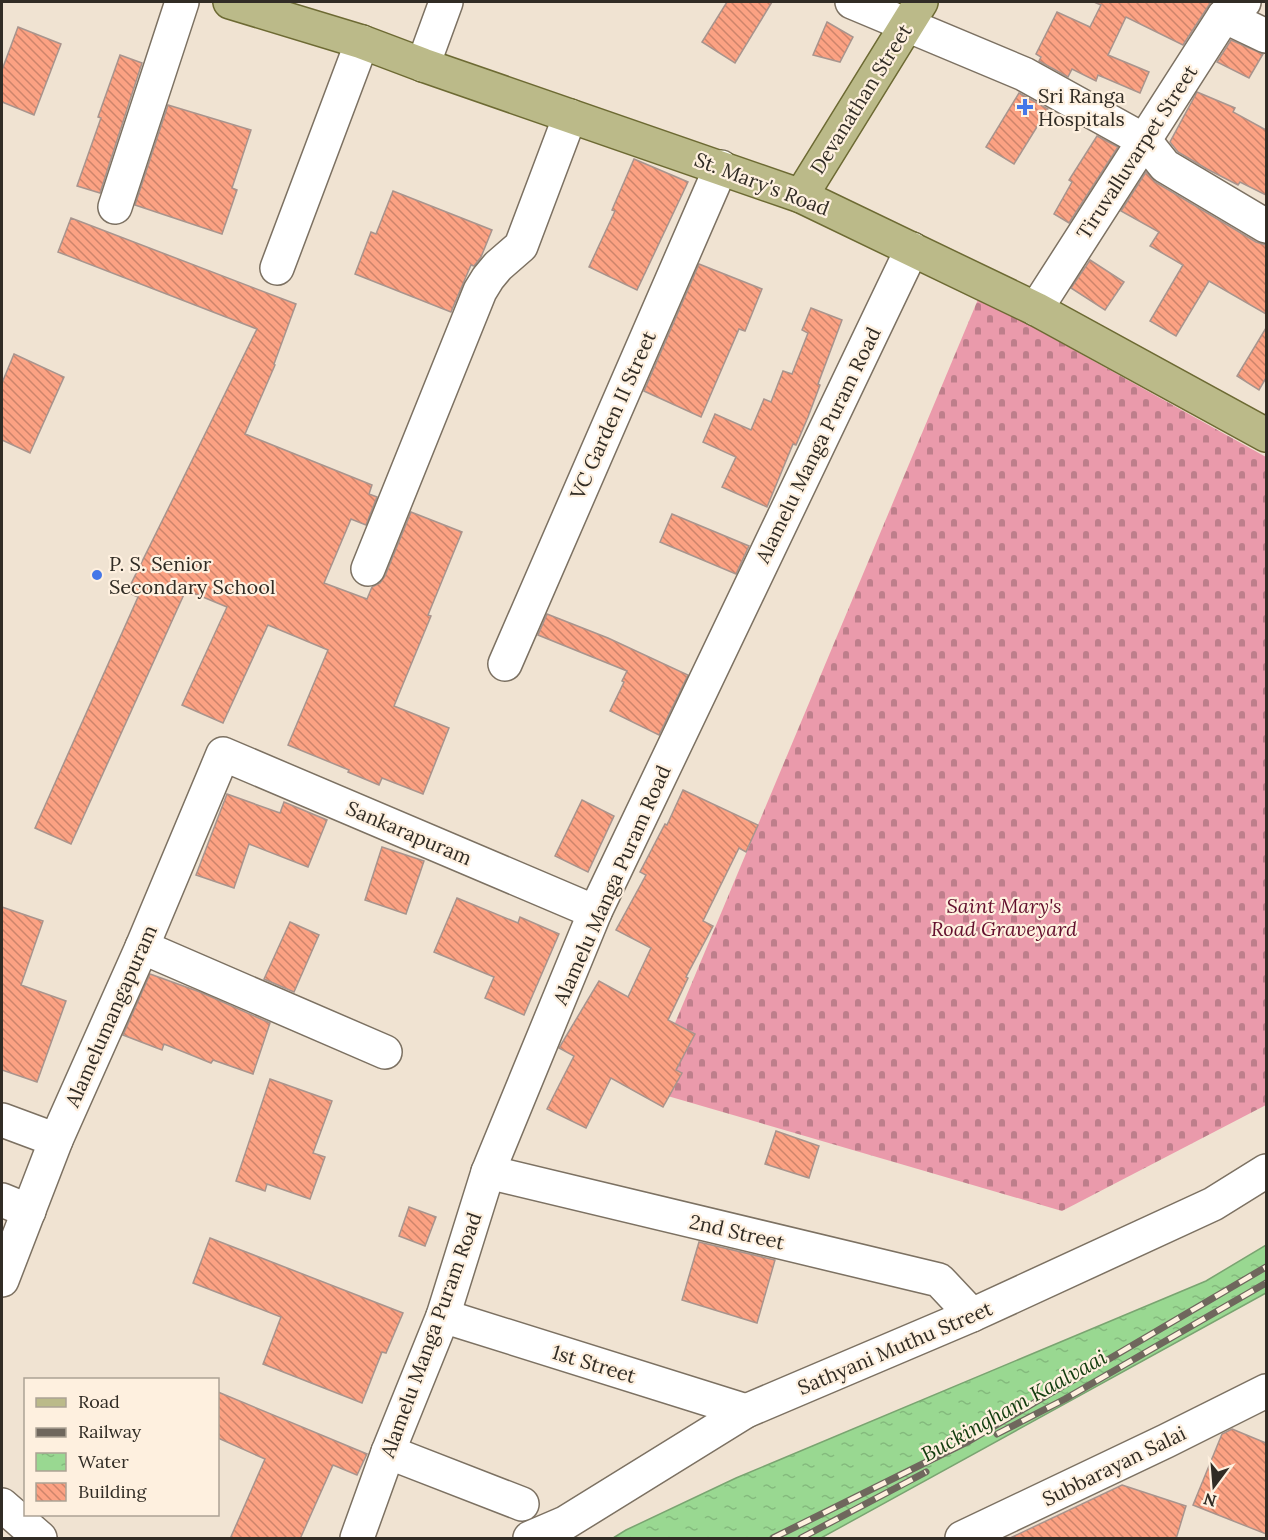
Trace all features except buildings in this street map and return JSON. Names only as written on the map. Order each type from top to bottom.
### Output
[{"type":"main road","name":"St. Mary's Road","points":[[230,2],[362,42],[801,196],[1036,309],[1266,435]]},
{"type":"main road","name":"Devanathan Street","points":[[801,196],[914,13]]},
{"type":"street","points":[[115,207],[182,2]]},
{"type":"street","points":[[423,65],[446,2]]},
{"type":"street","points":[[852,2],[914,13],[1145,141],[1165,166],[1266,226]]},
{"type":"street","points":[[1234,9],[1266,36]]},
{"type":"street","name":"Tiruvalluvarpet Street","points":[[1036,309],[1234,9]]},
{"type":"street","points":[[277,268],[362,42]]},
{"type":"street","points":[[368,569],[480,291],[498,266],[521,246],[570,116]]},
{"type":"street","name":"VC Garden II Street","points":[[505,664],[721,167]]},
{"type":"street","name":"Alamelu Manga Puram Road","points":[[357,1539],[388,1452],[442,1316],[488,1172],[595,912],[912,249]]},
{"type":"street","name":"Sankarapuram","points":[[223,754],[595,912]]},
{"type":"street","name":"Alamelumangapuram","points":[[2,1280],[15,1205],[56,1140],[142,947],[223,754]]},
{"type":"street","points":[[142,947],[385,1052]]},
{"type":"street","points":[[2,1120],[56,1140]]},
{"type":"street","name":"Sathyani Muthu Street","points":[[530,1539],[565,1523],[746,1412],[972,1315],[1213,1204],[1266,1171]]},
{"type":"street","name":"2nd Street","points":[[488,1172],[939,1280],[972,1315]]},
{"type":"street","name":"1st Street","points":[[442,1316],[746,1412]]},
{"type":"street","name":"Subbarayan Salai","points":[[962,1539],[1264,1395]]},
{"type":"street","points":[[388,1452],[522,1504]]},
{"type":"green space","name":"Saint Mary's Road Graveyard","points":[[979,297],[1266,457],[1266,1105],[1062,1211],[647,1090]]},
{"type":"water","name":"Buckingham Kaalvaai","points":[[1266,1245],[1266,1293],[821,1538],[613,1538],[736,1478],[1206,1281]]},
{"type":"railway","points":[[773,1538],[969,1441],[1266,1267]]},
{"type":"railway","points":[[997,1434],[1065,1399],[1266,1283]]},
{"type":"railway","points":[[801,1538],[926,1472]]},
{"type":"place","name":"Sri Ranga Hospitals","points":[[1025,107]]},
{"type":"place","name":"P. S. Senior Secondary School","points":[[97,575]]}]
